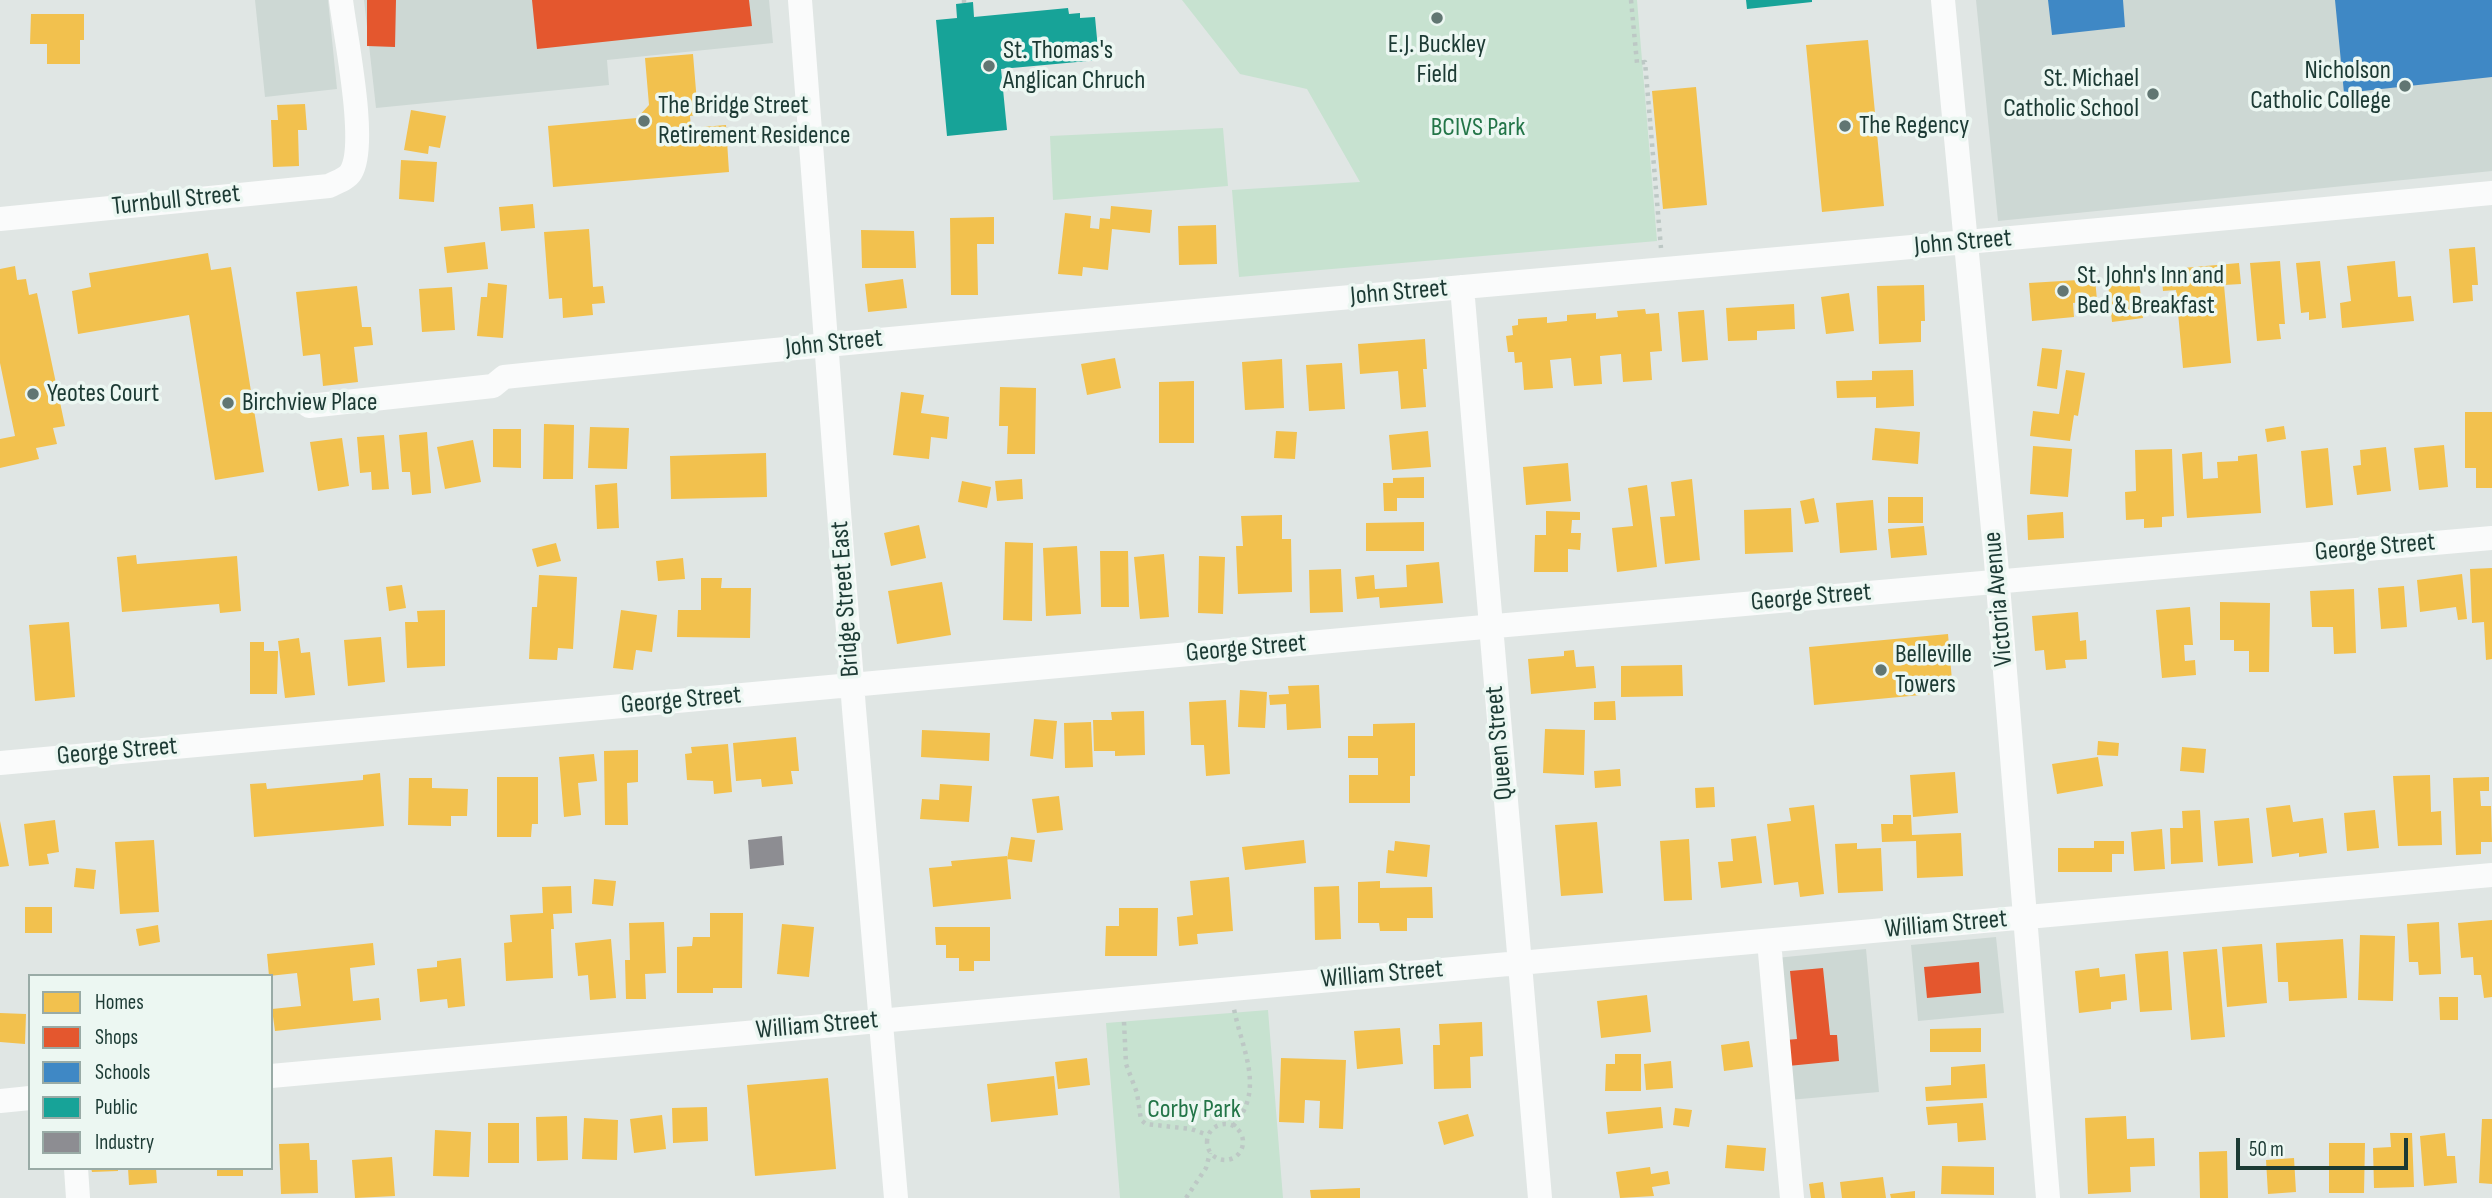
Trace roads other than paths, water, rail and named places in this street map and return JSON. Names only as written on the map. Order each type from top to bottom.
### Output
[{"type":"street","name":"Turnbull Street","points":[[0,219],[329,186],[350,175],[356,162],[357,128],[341,0]]},
{"type":"street","name":"Bridge Street East","points":[[800,0],[852,685],[897,1198]]},
{"type":"street","name":"Victoria Avenue","points":[[1943,0],[1997,582],[2048,1198]]},
{"type":"street","name":"John Street","points":[[309,406],[493,386],[504,377],[827,344],[2492,193]]},
{"type":"street","name":"Queen Street","points":[[1462,287],[1540,1198]]},
{"type":"street","name":"George Street","points":[[0,763],[1491,626],[2492,538]]},
{"type":"street","name":"William Street","points":[[273,1076],[2492,875]]},
{"type":"street","points":[[1769,941],[1793,1198]]},
{"type":"street","points":[[0,1101],[28,1098]]},
{"type":"street","points":[[76,1170],[78,1198]]},
{"type":"place","name":"E.J. Buckley Field","points":[[1437,18]]},
{"type":"place","name":"St. Thomas's Anglican Chruch","points":[[989,66]]},
{"type":"place","name":"Nicholson Catholic College","points":[[2405,86]]},
{"type":"place","name":"St. Michael Catholic School","points":[[2153,94]]},
{"type":"place","name":"The Bridge Street Retirement Residence","points":[[644,121]]},
{"type":"place","name":"The Regency","points":[[1845,126]]},
{"type":"place","name":"St. John's Inn and Bed & Breakfast","points":[[2063,291]]},
{"type":"place","name":"Yeotes Court","points":[[33,394]]},
{"type":"place","name":"Birchview Place","points":[[228,403]]},
{"type":"place","name":"Belleville Towers","points":[[1881,670]]},
{"type":"park label","name":"BCIVS Park","points":[[1478,128]]},
{"type":"park label","name":"Corby Park","points":[[1194,1110]]}]
